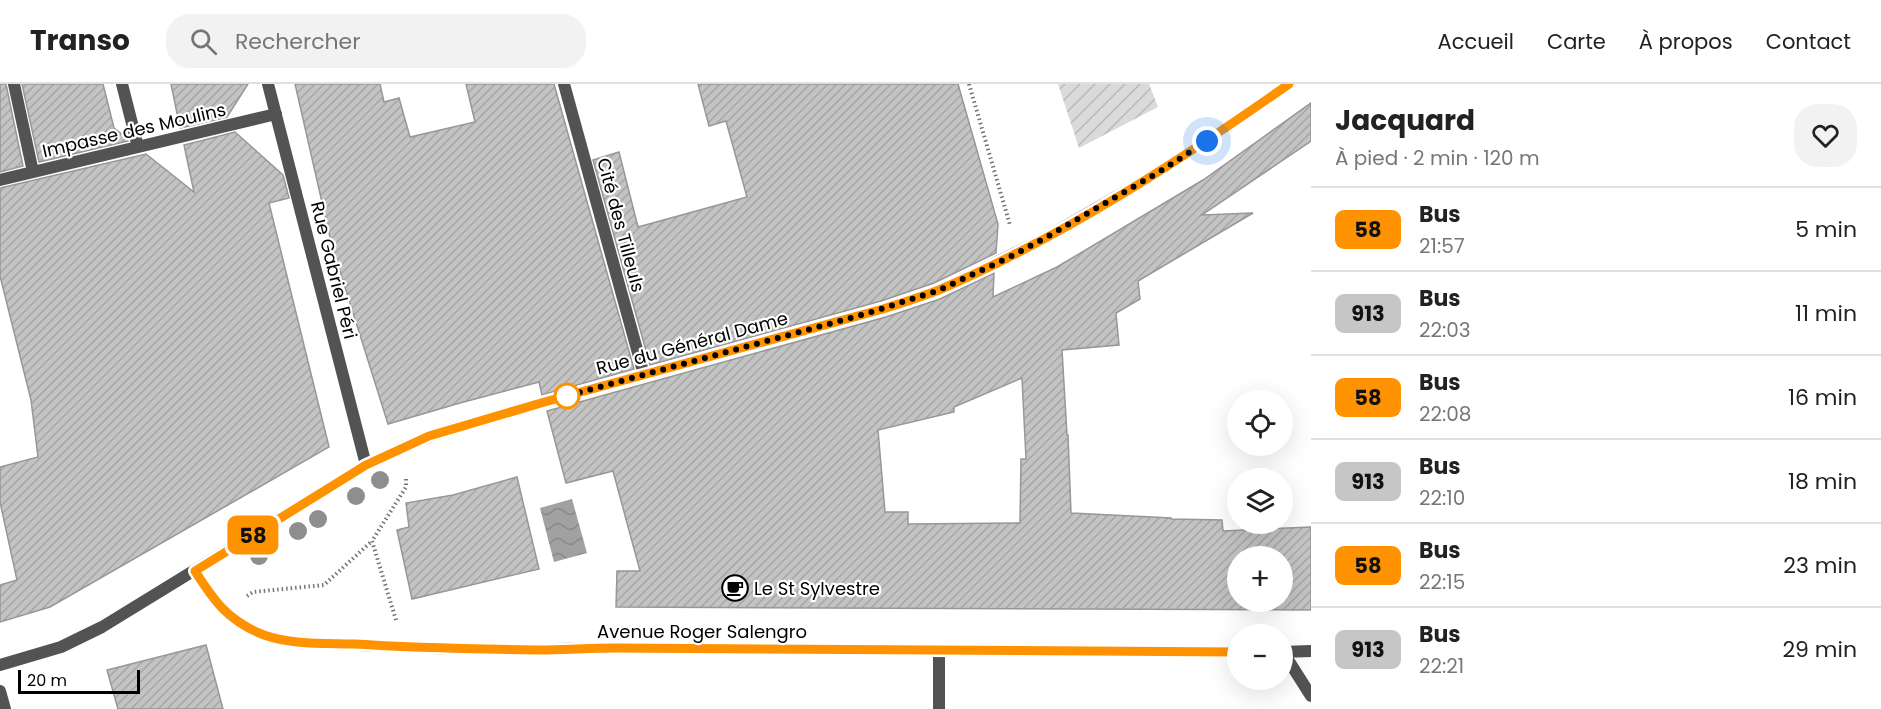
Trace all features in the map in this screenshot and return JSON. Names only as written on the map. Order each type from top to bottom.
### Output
[{"type":"street","points":[[14,84],[33,172]]},
{"type":"street","points":[[122,84],[138,147]]},
{"type":"street","name":"Rue Gabriel Péri","points":[[268,84],[366,465]]},
{"type":"street","name":"Cité des Tilleuls","points":[[564,84],[644,375]]},
{"type":"street","name":"Rue du Général Dame","points":[[0,665],[82,638],[366,465],[406,446],[453,428],[883,309],[937,291],[1018,253],[1159,172],[1289,84]]},
{"type":"street","name":"Impasse des Moulins","points":[[0,180],[276,114]]},
{"type":"street","name":"Avenue Roger Salengro","points":[[195,571],[212,598],[223,610],[253,630],[281,639],[404,647],[540,650],[593,648],[1227,652]]},
{"type":"street","points":[[939,650],[939,709]]},
{"type":"street","points":[[1293,652],[1311,651]]},
{"type":"street","points":[[1293,668],[1311,696]]},
{"type":"street","points":[[0,691],[5,709]]},
{"type":"path","points":[[969,84],[1018,253]]},
{"type":"path","points":[[223,610],[253,592],[324,585],[372,541],[406,487],[406,446]]},
{"type":"path","points":[[372,541],[404,647]]},
{"type":"shaded area","points":[[1058,84],[1149,84],[1158,107],[1079,148]]},
{"type":"water","points":[[572,499],[587,553],[554,562],[540,508]]},
{"type":"building","points":[[0,84],[6,84],[23,166],[0,172]]},
{"type":"building","points":[[22,84],[103,84],[114,128],[128,141],[39,162]]},
{"type":"building","points":[[171,84],[248,84],[227,117],[180,128]]},
{"type":"building","points":[[295,84],[380,84],[384,102],[399,98],[410,137],[475,122],[466,84],[554,84],[634,369],[542,395],[539,382],[388,424],[332,246]]},
{"type":"building","points":[[698,84],[958,84],[998,224],[996,253],[934,283],[881,301],[650,365],[593,160],[619,152],[638,227],[747,197],[726,121],[709,126]]},
{"type":"building","points":[[1311,103],[1311,141],[1202,215],[1253,213],[1138,281],[1140,299],[1116,313],[1119,345],[1062,350],[1071,513],[1222,520],[1223,531],[1227,531],[1227,534],[1293,534],[1293,528],[1311,527],[1311,610],[1293,610],[1293,546],[1227,546],[1227,610],[616,607],[617,571],[640,571],[613,471],[566,483],[547,411],[886,317],[940,299],[994,273],[993,297],[1057,267],[1203,180]],"holes":[[[1022,378],[1026,459],[1021,459],[1020,523],[908,524],[908,512],[885,512],[878,430],[954,412],[954,407]]]},
{"type":"building","points":[[235,132],[283,175],[289,198],[269,203],[329,447],[50,607],[0,622],[0,585],[17,580],[0,502],[0,467],[38,457],[31,400],[0,276],[0,188],[146,154],[194,192],[184,145]]},
{"type":"building","points":[[517,477],[539,569],[412,599],[397,530],[409,527],[406,503],[453,495]]},
{"type":"building","points":[[206,645],[223,709],[118,709],[107,670]]},
{"type":"bus line","name":"58","points":[[1227,652],[616,648],[540,650],[404,647],[296,641],[265,635],[235,620],[212,598],[195,571],[366,465],[429,436],[883,309],[937,291],[1008,258],[1159,172],[1289,84]]},
{"type":"place","name":"Le St Sylvestre","points":[[735,588]]},
{"type":"route","points":[[567,396],[563,397],[883,309],[937,291],[1045,238],[1159,172],[1207,141]]}]
